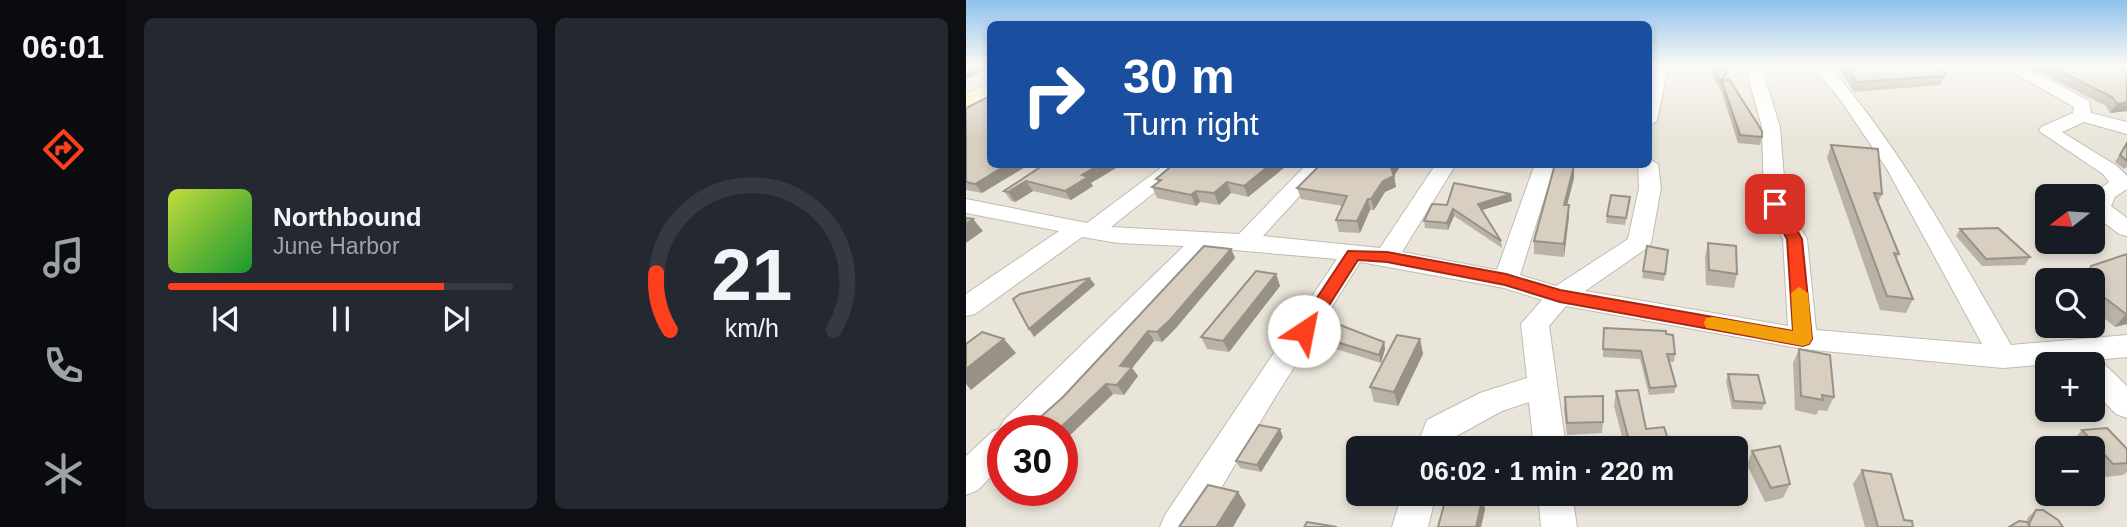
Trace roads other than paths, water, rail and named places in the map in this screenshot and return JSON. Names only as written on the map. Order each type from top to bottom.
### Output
[{"type":"main road","points":[[966,102],[987,92]]},
{"type":"street","points":[[1652,108],[1657,91]]},
{"type":"street","points":[[1760,91],[1771,127],[1775,204],[1795,239],[1803,339]]},
{"type":"street","points":[[1842,91],[1889,156],[2003,357]]},
{"type":"street","points":[[2056,91],[2083,105],[2082,116]]},
{"type":"street","points":[[2127,128],[2082,116],[2048,131],[2110,170],[2122,183],[2106,193],[2099,208],[2127,229]]},
{"type":"street","points":[[966,307],[1174,168]]},
{"type":"street","points":[[1245,242],[1315,168]]},
{"type":"street","points":[[1387,257],[1443,168]]},
{"type":"street","points":[[1506,280],[1544,168]]},
{"type":"street","points":[[1549,436],[1535,324],[1560,296],[1639,243],[1650,188],[1648,168]]},
{"type":"street","points":[[973,206],[1003,193]]},
{"type":"street","points":[[973,206],[1083,231],[1118,236],[1245,242],[1387,257],[1506,280],[1560,296],[1803,339],[2035,359]]},
{"type":"street","points":[[1030,415],[1204,240]]},
{"type":"street","points":[[1178,527],[1263,390],[1353,254]]},
{"type":"street","points":[[2105,354],[2127,345]]},
{"type":"street","points":[[2105,383],[2127,405]]},
{"type":"street","points":[[1436,436],[1438,430],[1491,402],[1543,385]]},
{"type":"street","points":[[966,479],[987,458]]},
{"type":"street","points":[[1410,527],[1416,506]]},
{"type":"street","points":[[1556,506],[1559,527]]}]
